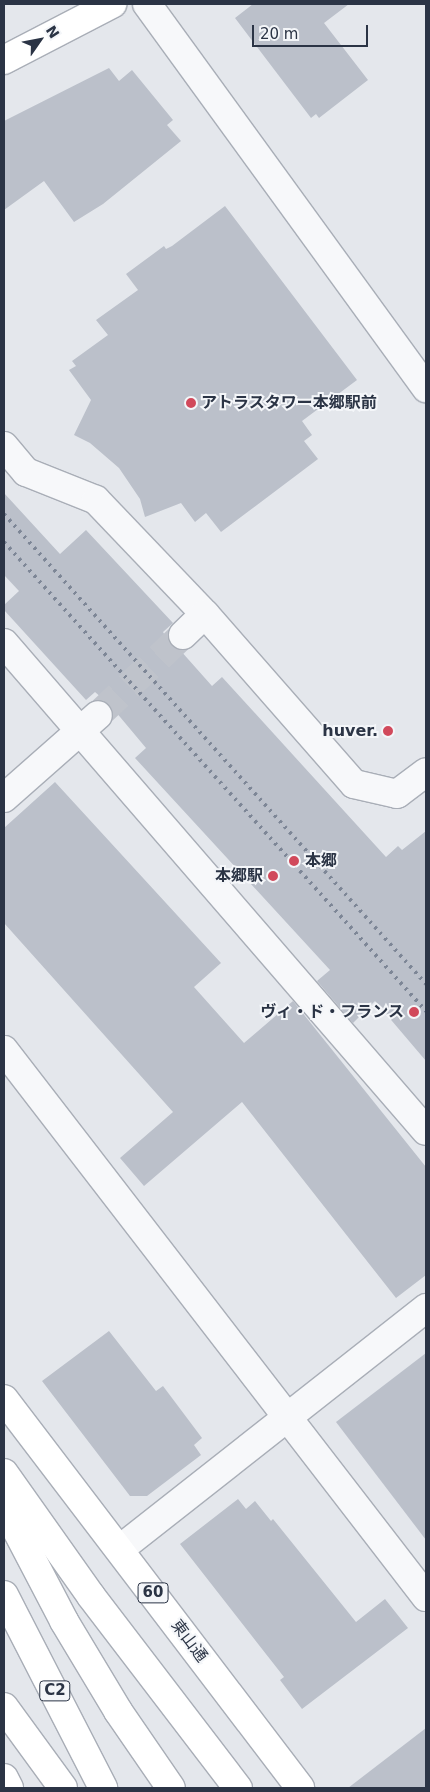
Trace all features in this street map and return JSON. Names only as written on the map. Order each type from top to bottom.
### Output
[{"type":"main road","points":[[4,60],[112,4]]},
{"type":"main road","name":"東山通","points":[[4,1399],[300,1788]]},
{"type":"main road","points":[[4,1473],[91,1596],[238,1788]]},
{"type":"main road","points":[[4,1506],[64,1621],[118,1711],[171,1788]]},
{"type":"main road","name":"C2","points":[[4,1595],[103,1788]]},
{"type":"main road","points":[[4,1706],[63,1788]]},
{"type":"main road","points":[[4,1778],[9,1788]]},
{"type":"street","points":[[147,4],[426,388]]},
{"type":"street","points":[[4,446],[26,472],[96,500],[205,614],[354,784],[397,794],[426,772]]},
{"type":"street","points":[[183,635],[205,614]]},
{"type":"street","points":[[4,643],[89,723],[426,1131]]},
{"type":"street","points":[[4,798],[89,723]]},
{"type":"street","points":[[4,1050],[426,1597]]},
{"type":"street","points":[[120,1549],[426,1308]]},
{"type":"building","points":[[253,4],[349,4],[324,23],[368,80],[319,118],[316,114],[311,118],[235,18]]},
{"type":"building","points":[[109,68],[119,81],[132,70],[173,120],[167,125],[181,141],[103,204],[74,222],[44,181],[4,210],[4,121]]},
{"type":"building","name":"アトラスタワー本郷駅前","points":[[225,206],[357,380],[302,421],[312,435],[304,441],[318,459],[221,532],[206,513],[195,522],[181,503],[145,517],[140,499],[119,468],[90,443],[74,435],[91,400],[69,370],[76,366],[72,361],[108,335],[96,320],[138,290],[126,274],[164,246],[166,249],[172,246]]},
{"type":"building","points":[[4,493],[60,554],[86,530],[173,623],[163,632],[171,645],[180,650],[212,686],[222,677],[386,857],[398,846],[402,850],[426,831],[426,1061],[375,1001],[353,1023],[317,981],[330,970],[135,758],[146,748],[110,705],[95,692],[86,700],[4,610],[4,605],[19,591],[4,575]]},
{"type":"building","points":[[55,782],[221,963],[194,987],[244,1043],[293,1001],[426,1167],[426,1275],[396,1298],[242,1102],[144,1186],[120,1158],[173,1112],[4,923],[4,828]]},
{"type":"building","points":[[109,1331],[156,1391],[163,1386],[202,1438],[194,1445],[201,1455],[147,1496],[130,1496],[42,1381]]},
{"type":"building","points":[[426,1353],[426,1540],[336,1422]]},
{"type":"building","points":[[238,1499],[246,1509],[255,1501],[271,1521],[273,1519],[356,1622],[385,1599],[408,1628],[302,1709],[280,1680],[284,1677],[180,1544]]},
{"type":"building","points":[[426,1728],[426,1788],[348,1788]]},
{"type":"tunnel","points":[[98,715],[183,635]]},
{"type":"railway","points":[[4,514],[426,984]]},
{"type":"railway","points":[[4,542],[426,1011]]},
{"type":"place","name":"アトラスタワー本郷駅前","points":[[191,403]]},
{"type":"place","name":"huver.","points":[[388,731]]},
{"type":"place","name":"本郷","points":[[294,861]]},
{"type":"place","name":"本郷駅","points":[[273,876]]},
{"type":"place","name":"ヴィ・ド・フランス","points":[[414,1012]]}]
